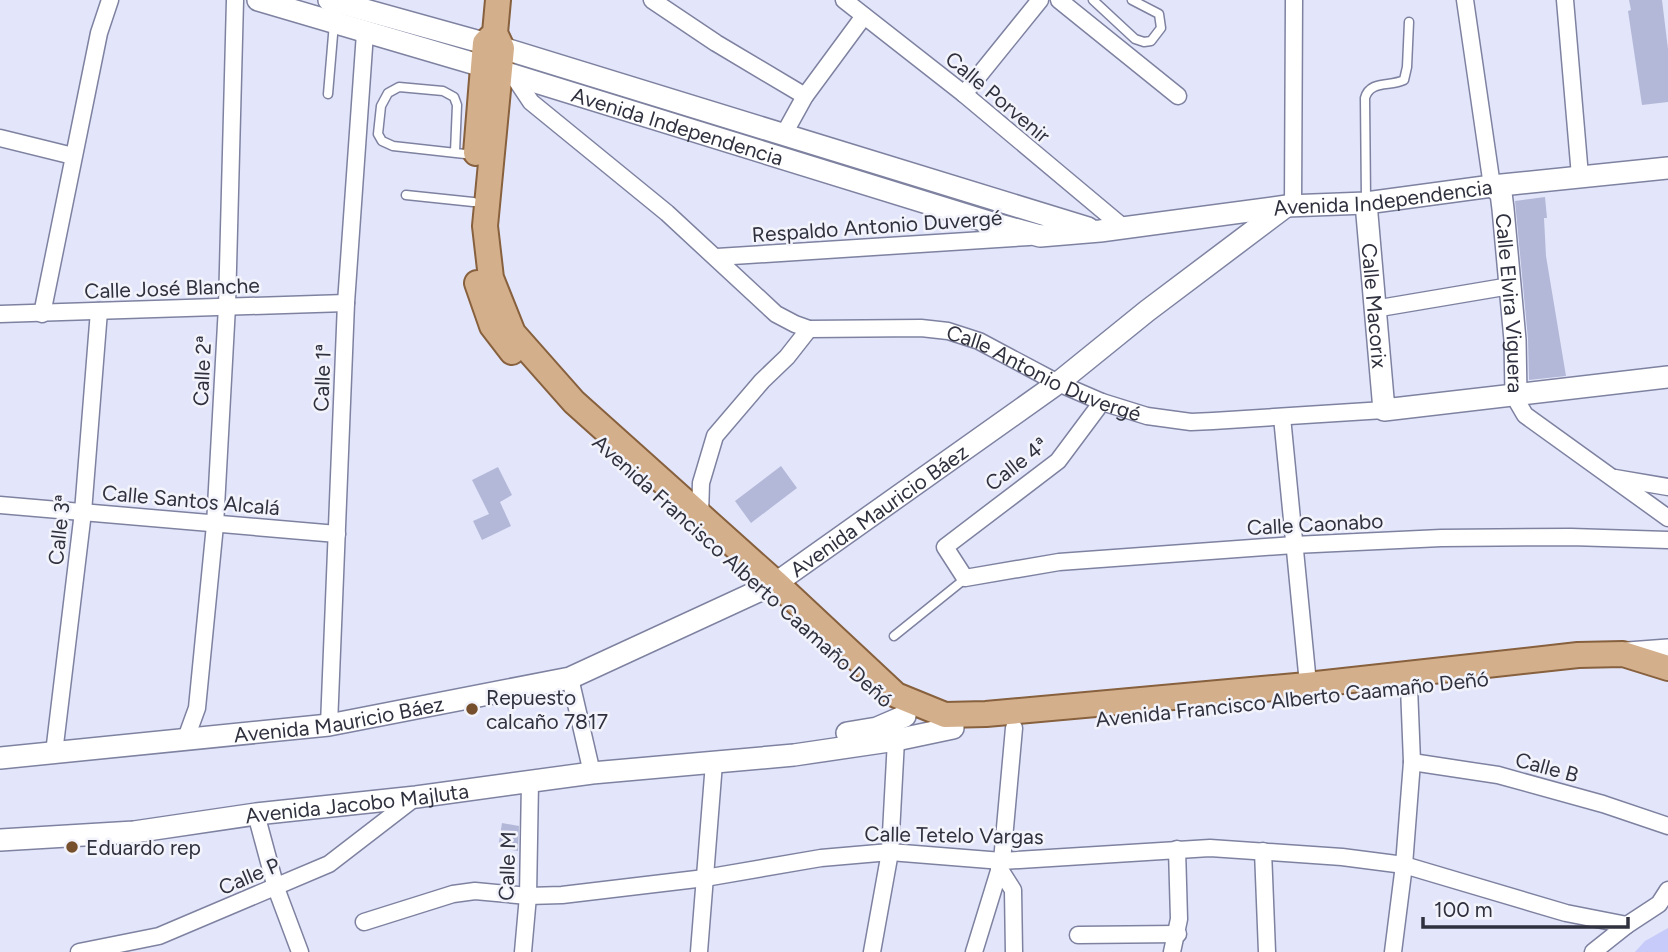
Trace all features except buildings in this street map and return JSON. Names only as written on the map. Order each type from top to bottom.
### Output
[{"type":"main road","name":"Avenida Independencia","points":[[258,0],[365,33],[496,56],[783,134],[1100,231]]},
{"type":"main road","name":"Avenida Independencia","points":[[329,0],[992,223],[1040,236],[1100,231],[1290,206],[1366,202],[1668,168]]},
{"type":"main road","name":"Avenida Francisco Alberto Caamaño Deñó","points":[[498,0],[485,226],[491,278],[513,333],[574,402],[700,515],[768,587],[905,716],[927,725],[953,728],[1014,728],[1578,655],[1623,654],[1668,668]]},
{"type":"main road","name":"Avenida Francisco Alberto Caamaño Deñó","points":[[496,56],[465,153],[473,202],[471,255],[480,296],[492,326],[573,418],[896,695],[945,715],[1409,687],[1608,667],[1668,684]]},
{"type":"main road","name":"Calle Elvira Viguera","points":[[1492,186],[1502,195],[1516,394]]},
{"type":"main road","name":"Calle Macorix","points":[[1366,202],[1384,410]]},
{"type":"main road","name":"Avenida Mauricio Báez","points":[[0,758],[330,725],[570,678],[768,587],[1058,383],[1147,311],[1290,206]]},
{"type":"main road","name":"Calle Antonio Duvergé","points":[[1384,410],[1668,377]]},
{"type":"main road","points":[[1623,654],[1668,650]]},
{"type":"main road","name":"Avenida Jacobo Majluta","points":[[714,763],[788,744],[877,728],[905,716]]},
{"type":"main road","name":"Avenida Jacobo Majluta","points":[[0,840],[134,832],[256,814],[416,797],[592,773],[794,755],[896,740],[953,728]]},
{"type":"street","points":[[42,314],[99,33],[110,0]]},
{"type":"street","name":"Calle 2ª","points":[[185,741],[197,708],[215,525],[227,306],[234,0]]},
{"type":"street","points":[[652,0],[716,43],[805,96]]},
{"type":"street","name":"Calle Porvenir","points":[[844,0],[964,94],[1124,228]]},
{"type":"street","points":[[964,94],[1040,0]]},
{"type":"street","points":[[1059,0],[1178,96]]},
{"type":"street","points":[[1290,206],[1294,0]]},
{"type":"street","points":[[1465,0],[1492,186]]},
{"type":"street","points":[[1565,0],[1580,176]]},
{"type":"street","points":[[783,134],[805,96],[864,16]]},
{"type":"street","name":"Calle 1ª","points":[[330,725],[346,303],[365,33]]},
{"type":"street","name":"Calle Antonio Duvergé","points":[[496,56],[531,102],[597,154],[717,257],[776,314],[808,329],[944,330],[979,341],[1058,383],[1147,416],[1191,422],[1384,410]]},
{"type":"street","points":[[0,138],[73,156]]},
{"type":"street","name":"Respaldo Antonio Duvergé","points":[[717,257],[1040,236]]},
{"type":"street","points":[[1374,309],[1510,286]]},
{"type":"street","name":"Calle José Blanche","points":[[0,314],[346,303]]},
{"type":"street","name":"Calle 3ª","points":[[54,754],[83,512],[99,311]]},
{"type":"street","points":[[700,515],[701,483],[715,436],[762,381],[787,357],[808,329]]},
{"type":"street","name":"Calle Elvira Viguera","points":[[1516,394],[1518,404],[1525,415],[1668,518]]},
{"type":"street","name":"Calle 4ª","points":[[966,578],[944,547],[1058,461],[1102,401]]},
{"type":"street","points":[[1282,416],[1308,691]]},
{"type":"street","points":[[1608,476],[1668,487]]},
{"type":"street","name":"Calle Santos Alcalá","points":[[0,505],[337,534]]},
{"type":"street","name":"Calle Caonabo","points":[[966,578],[1059,562],[1294,545],[1441,538],[1572,537],[1668,540]]},
{"type":"street","points":[[570,678],[592,773]]},
{"type":"street","points":[[1393,952],[1404,865],[1412,762],[1409,687]]},
{"type":"street","points":[[974,952],[1001,864],[1014,728]]},
{"type":"street","points":[[872,952],[890,852],[896,740]]},
{"type":"street","name":"Calle B","points":[[1412,762],[1498,775],[1603,804],[1668,826]]},
{"type":"street","points":[[699,952],[714,763]]},
{"type":"street","name":"Calle M","points":[[523,952],[528,896],[530,782]]},
{"type":"street","name":"Calle P","points":[[79,952],[159,936],[329,864],[416,797]]},
{"type":"street","points":[[256,814],[276,888],[300,952]]},
{"type":"street","points":[[1172,952],[1180,919],[1177,849]]},
{"type":"street","name":"Calle Tetelo Vargas","points":[[364,922],[453,894],[475,891],[528,896],[562,895],[705,878],[821,858],[890,852],[1001,864],[1177,849],[1263,851],[1404,865],[1566,913],[1627,925]]},
{"type":"street","points":[[1263,851],[1268,952]]},
{"type":"street","points":[[1001,864],[1013,890],[1014,952]]},
{"type":"street","points":[[1593,952],[1659,904],[1668,890]]},
{"type":"street","points":[[1078,935],[1178,934]]},
{"type":"lane","points":[[1093,0],[1135,39],[1152,41],[1161,28],[1158,14],[1132,0]]},
{"type":"lane","points":[[1366,202],[1365,98],[1373,86],[1404,80],[1409,22]]},
{"type":"lane","points":[[328,94],[334,23]]},
{"type":"lane","points":[[399,87],[443,92],[454,97],[465,153],[393,146],[383,142],[379,134],[381,106],[388,93],[399,87]]},
{"type":"lane","points":[[406,195],[473,202]]},
{"type":"lane","points":[[894,636],[966,578]]},
{"type":"shaded area","points":[[1668,928],[1668,952],[1635,952],[1645,941]]},
{"type":"place","name":"Repuesto calcaño 7817","points":[[472,709]]},
{"type":"place","name":"Eduardo rep","points":[[72,847]]}]
